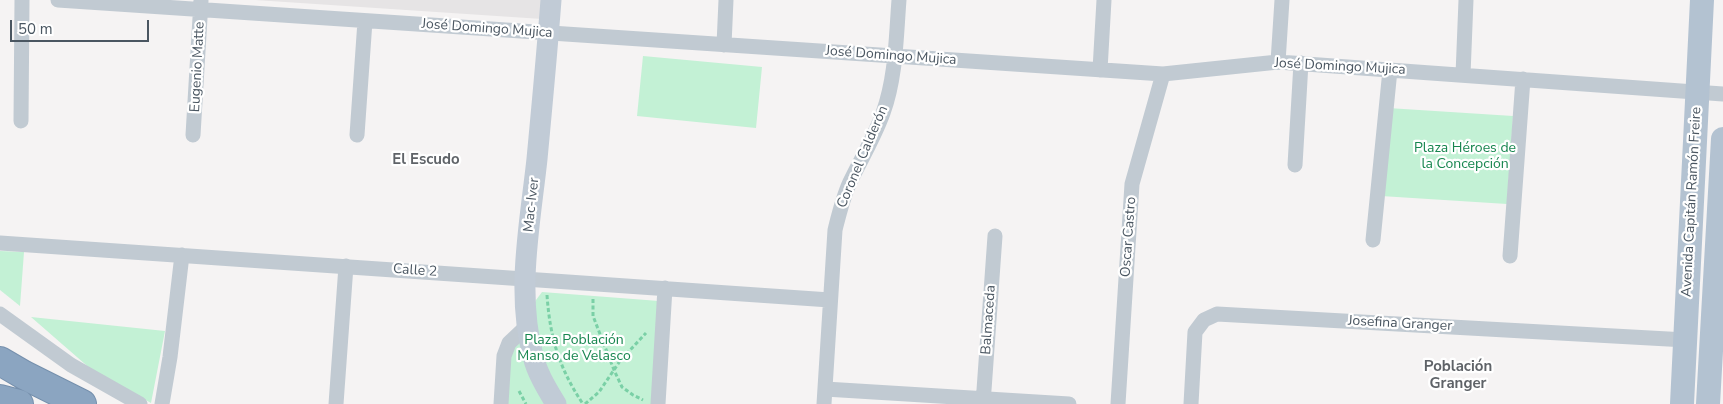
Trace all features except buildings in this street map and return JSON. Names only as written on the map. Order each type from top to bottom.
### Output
[{"type":"highway","points":[[0,361],[82,404]]},
{"type":"highway","points":[[0,398],[19,404]]},
{"type":"main road","name":"Avenida Capitán Ramón Freire","points":[[1682,404],[1702,0]]},
{"type":"main road","name":"Avenida Capitán Ramón Freire","points":[[1708,404],[1723,138]]},
{"type":"street","points":[[21,121],[22,0]]},
{"type":"street","name":"José Domingo Mujica","points":[[58,0],[201,5],[365,21],[1163,74],[1278,62],[1723,94]]},
{"type":"street","name":"Mac-Iver","points":[[551,0],[524,279],[527,326],[533,357],[556,404]]},
{"type":"street","points":[[724,45],[726,0]]},
{"type":"street","name":"Coronel Calderón","points":[[824,396],[833,246],[839,214],[849,183],[873,138],[884,112],[895,56],[899,0]]},
{"type":"street","points":[[1100,70],[1104,0]]},
{"type":"street","points":[[1278,62],[1282,0]]},
{"type":"street","points":[[1463,75],[1466,0]]},
{"type":"street","name":"Eugenio Matte","points":[[194,134],[201,5]]},
{"type":"street","points":[[357,135],[365,21]]},
{"type":"street","points":[[1295,165],[1301,64]]},
{"type":"street","points":[[1373,240],[1390,70]]},
{"type":"street","name":"Oscar Castro","points":[[1118,404],[1132,184],[1163,74]]},
{"type":"street","points":[[1510,256],[1523,79]]},
{"type":"street","name":"Balmaceda","points":[[983,401],[995,236]]},
{"type":"street","name":"Calle 2","points":[[0,243],[830,300]]},
{"type":"street","points":[[162,404],[170,356],[182,255]]},
{"type":"street","points":[[336,404],[346,266]]},
{"type":"street","points":[[652,403],[664,315],[665,288]]},
{"type":"street","points":[[0,314],[71,365],[140,404]]},
{"type":"street","name":"Josefina Granger","points":[[1191,404],[1195,332],[1204,320],[1217,314],[1686,340]]},
{"type":"street","points":[[501,404],[504,356],[509,343],[527,326]]},
{"type":"street","points":[[824,396],[1069,404]]},
{"type":"path","points":[[546,280],[552,338],[560,366],[570,386],[584,404],[599,392],[620,362],[664,315]]},
{"type":"path","points":[[592,284],[593,316],[622,386],[633,395],[652,403]]},
{"type":"shaded area","points":[[255,0],[544,0],[542,19]]},
{"type":"green space","points":[[643,56],[762,67],[756,128],[637,116]]},
{"type":"green space","name":"Plaza Héroes de la Concepción","points":[[1388,108],[1513,116],[1507,204],[1381,196]]},
{"type":"green space","points":[[0,251],[24,252],[20,306],[0,290]]},
{"type":"green space","name":"Plaza Población Manso de Velasco","points":[[542,292],[659,301],[652,404],[507,404],[511,352],[536,300]]},
{"type":"green space","points":[[31,317],[165,331],[151,403],[93,371]]},
{"type":"district","name":"El Escudo","points":[[426,160]]},
{"type":"district","name":"Población Granger","points":[[1458,376]]}]
